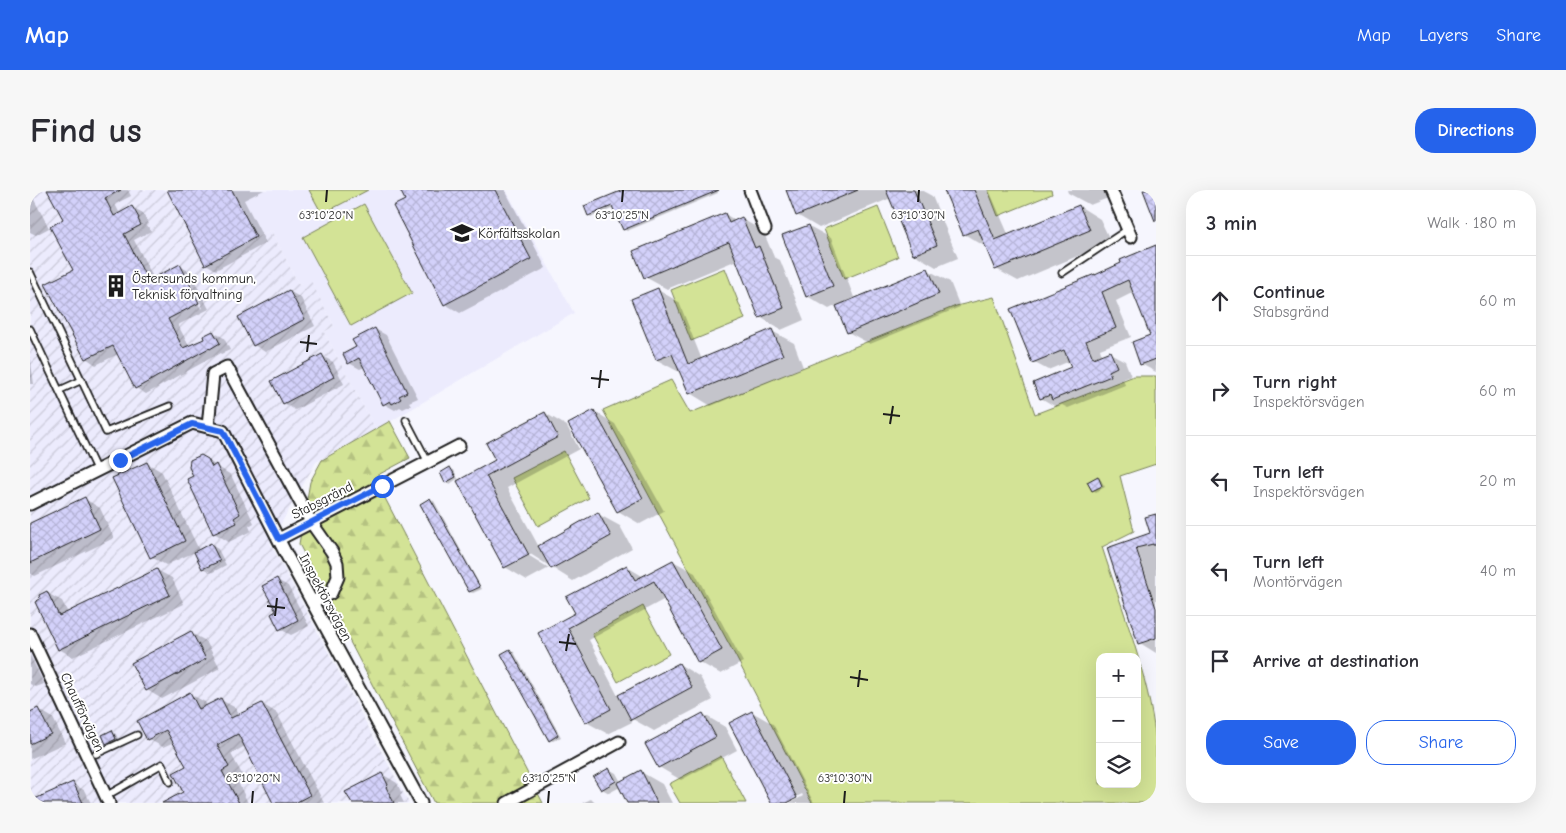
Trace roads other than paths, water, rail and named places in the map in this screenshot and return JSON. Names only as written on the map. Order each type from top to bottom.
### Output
[{"type":"street","points":[[750,190],[766,229]]},
{"type":"street","points":[[1111,190],[1129,233]]},
{"type":"street","points":[[208,427],[213,374],[226,367],[311,522],[332,552],[337,563],[338,577],[331,593],[312,602]]},
{"type":"street","name":"Inspektörsvägen","points":[[97,472],[192,424],[223,431],[312,602],[421,803]]},
{"type":"street","name":"Stabsgränd","points":[[279,539],[459,446]]},
{"type":"street","points":[[30,504],[97,472]]},
{"type":"street","name":"Chaufförvägen","points":[[30,634],[108,800]]},
{"type":"street","points":[[507,803],[619,742]]},
{"type":"lane","points":[[1062,274],[1129,233]]},
{"type":"lane","points":[[30,272],[106,432],[170,406]]},
{"type":"lane","points":[[30,330],[60,390],[97,472]]},
{"type":"lane","points":[[60,390],[82,380]]},
{"type":"lane","points":[[406,420],[428,462]]},
{"type":"lane","points":[[96,754],[137,735]]},
{"type":"lane","points":[[108,800],[162,764],[170,782]]},
{"type":"place","name":"Körfältsskolan","points":[[462,233]]},
{"type":"place","name":"Östersunds kommun, Teknisk förvaltning","points":[[116,286]]}]
